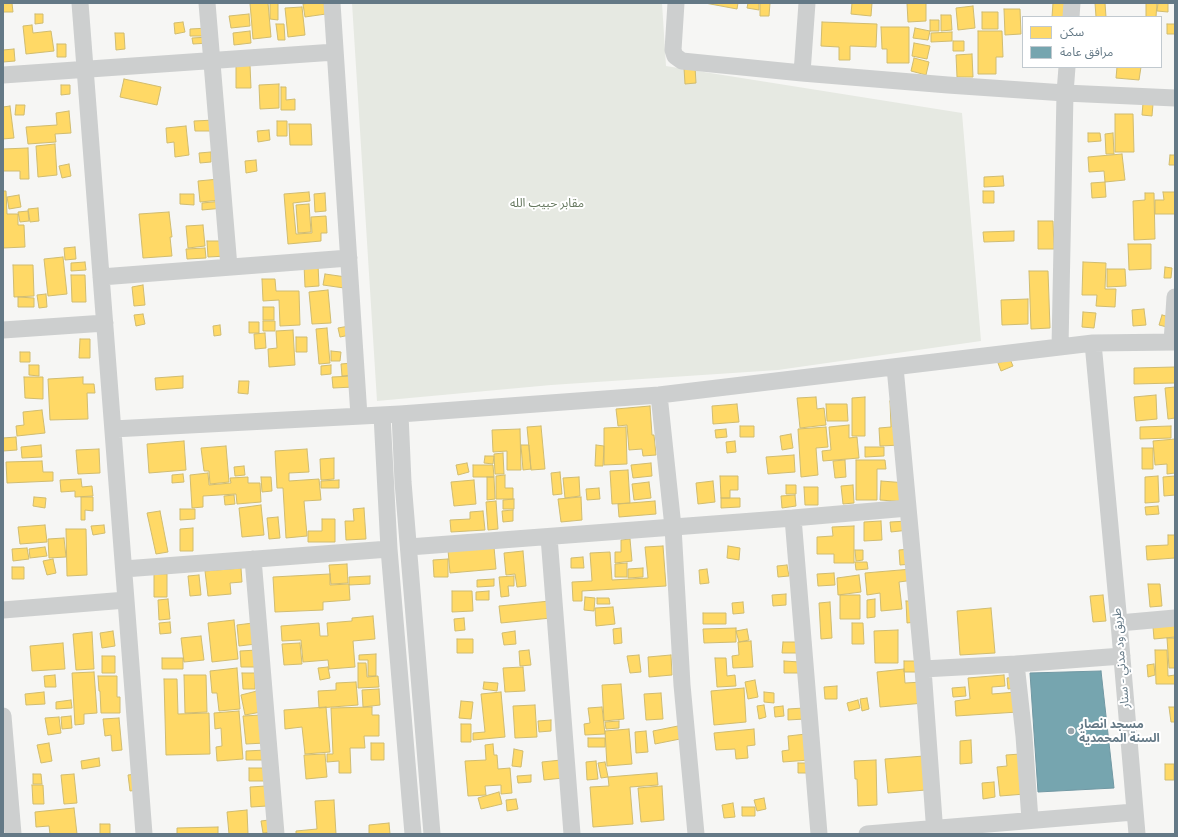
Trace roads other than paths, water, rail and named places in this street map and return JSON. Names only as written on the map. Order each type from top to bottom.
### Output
[{"type":"street","points":[[80,3],[144,834]]},
{"type":"street","points":[[207,3],[229,267]]},
{"type":"street","points":[[332,3],[359,416]]},
{"type":"street","points":[[676,3],[673,50],[675,56],[682,61],[802,73],[1065,93],[1175,98]]},
{"type":"street","points":[[802,73],[807,3]]},
{"type":"street","points":[[1071,16],[1072,3]]},
{"type":"street","points":[[3,75],[335,52]]},
{"type":"street","points":[[1060,346],[1065,93],[1067,68]]},
{"type":"street","points":[[101,277],[349,258]]},
{"type":"street","points":[[113,429],[400,414],[659,395],[1060,346],[1093,343],[1173,342],[1175,297]]},
{"type":"street","points":[[3,330],[105,323]]},
{"type":"street","name":"طريق ود مدني - سنار","points":[[1093,343],[1137,834]]},
{"type":"street","points":[[895,367],[923,669],[935,831]]},
{"type":"street","points":[[659,395],[673,527],[682,685],[696,834]]},
{"type":"street","points":[[400,414],[403,482],[432,834]]},
{"type":"street","points":[[382,415],[389,549],[413,834]]},
{"type":"street","points":[[409,547],[908,508]]},
{"type":"street","points":[[793,518],[819,834]]},
{"type":"street","points":[[549,536],[572,834]]},
{"type":"street","points":[[124,569],[389,549]]},
{"type":"street","points":[[253,559],[276,834]]},
{"type":"street","points":[[3,610],[126,600]]},
{"type":"street","points":[[1119,623],[1175,618]]},
{"type":"street","points":[[923,669],[1122,656]]},
{"type":"street","points":[[1016,664],[1024,736],[1030,820]]},
{"type":"street","points":[[3,716],[13,834]]},
{"type":"street","points":[[867,834],[935,831],[1030,820],[1134,812]]},
{"type":"place","name":"مسجد انصار السنة المحمدية","points":[[1071,731]]},
{"type":"park label","name":"مقابر حبيب الله","points":[[547,203]]}]
